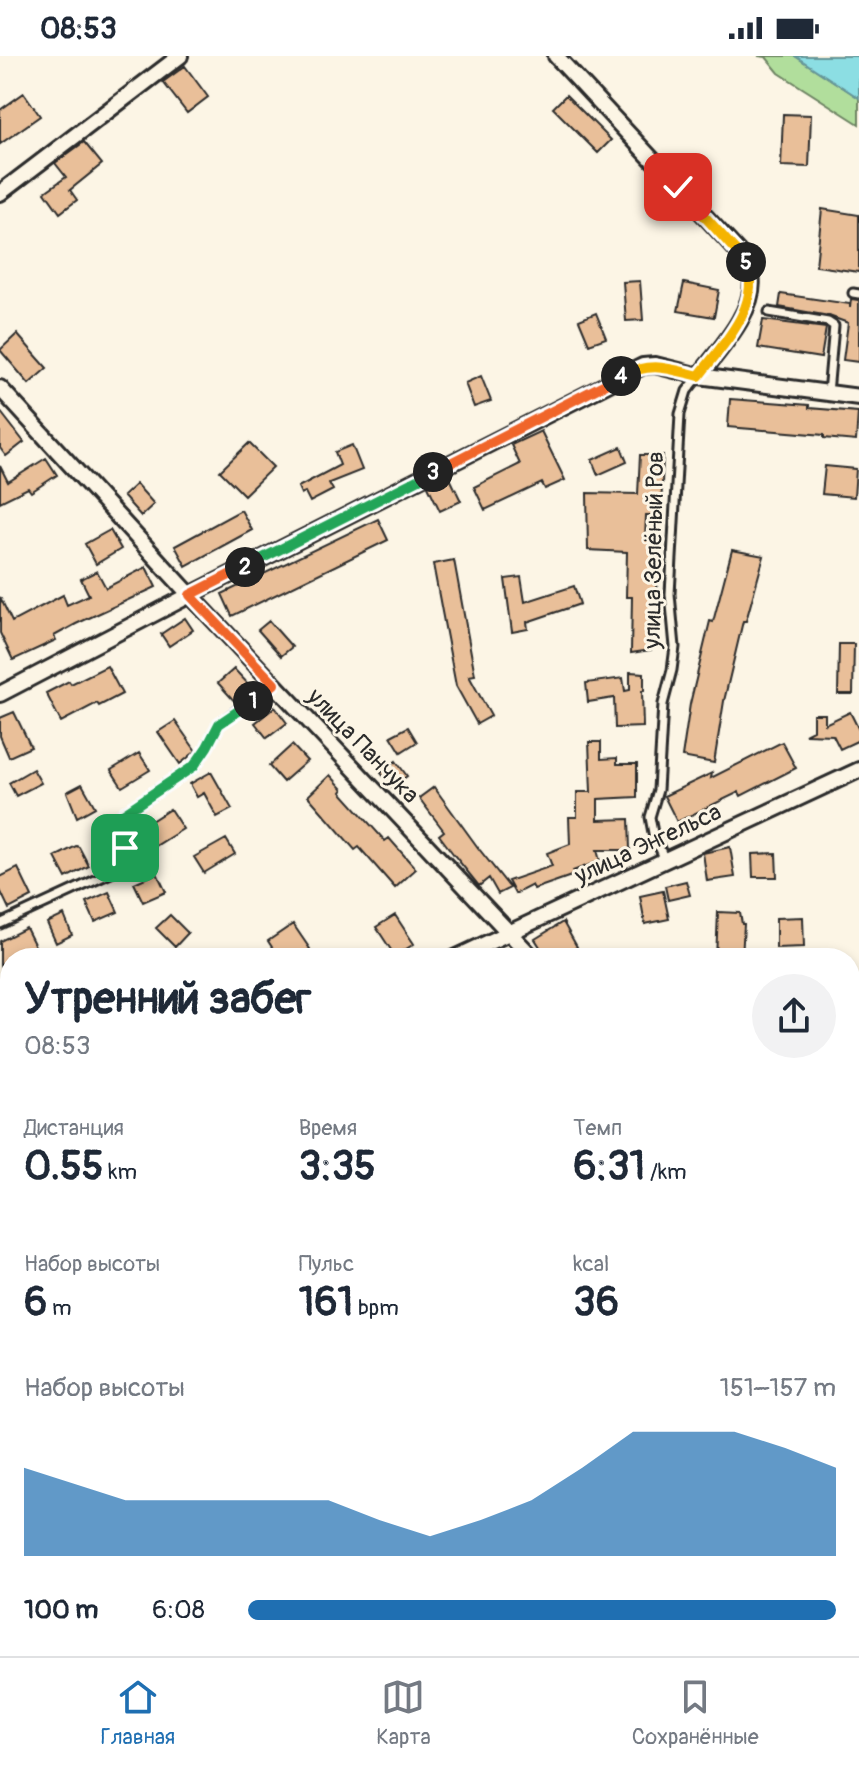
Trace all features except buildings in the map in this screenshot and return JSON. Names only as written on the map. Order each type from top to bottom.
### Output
[{"type":"street","points":[[0,193],[180,56]]},
{"type":"street","name":"улица Зелёный Ров","points":[[556,56],[743,257],[751,276],[750,295],[731,334],[699,376]]},
{"type":"street","points":[[0,694],[630,372],[655,365],[699,376],[859,397]]},
{"type":"street","name":"улица Панчука","points":[[0,388],[190,595],[525,948]]},
{"type":"street","name":"улица Энгельса","points":[[477,948],[859,770]]},
{"type":"lane","points":[[769,312],[828,322],[834,326],[828,393]]},
{"type":"lane","name":"улица Зелёный Ров","points":[[665,860],[653,833],[650,817],[658,790],[663,704],[675,647],[670,594],[680,414],[687,391],[699,376]]},
{"type":"lane","points":[[0,924],[115,871],[123,860],[125,848],[119,829],[123,814],[194,766],[219,724],[274,684]]},
{"type":"green space","points":[[758,56],[795,56],[859,98],[859,124],[779,73],[766,57]]},
{"type":"water","points":[[795,56],[859,56],[859,98]]},
{"type":"route","points":[[125,848],[119,829],[123,814],[194,766],[219,724],[274,684],[190,595],[643,366],[655,365],[699,376],[731,334],[743,312],[750,295],[751,276],[743,257],[678,187]]}]
